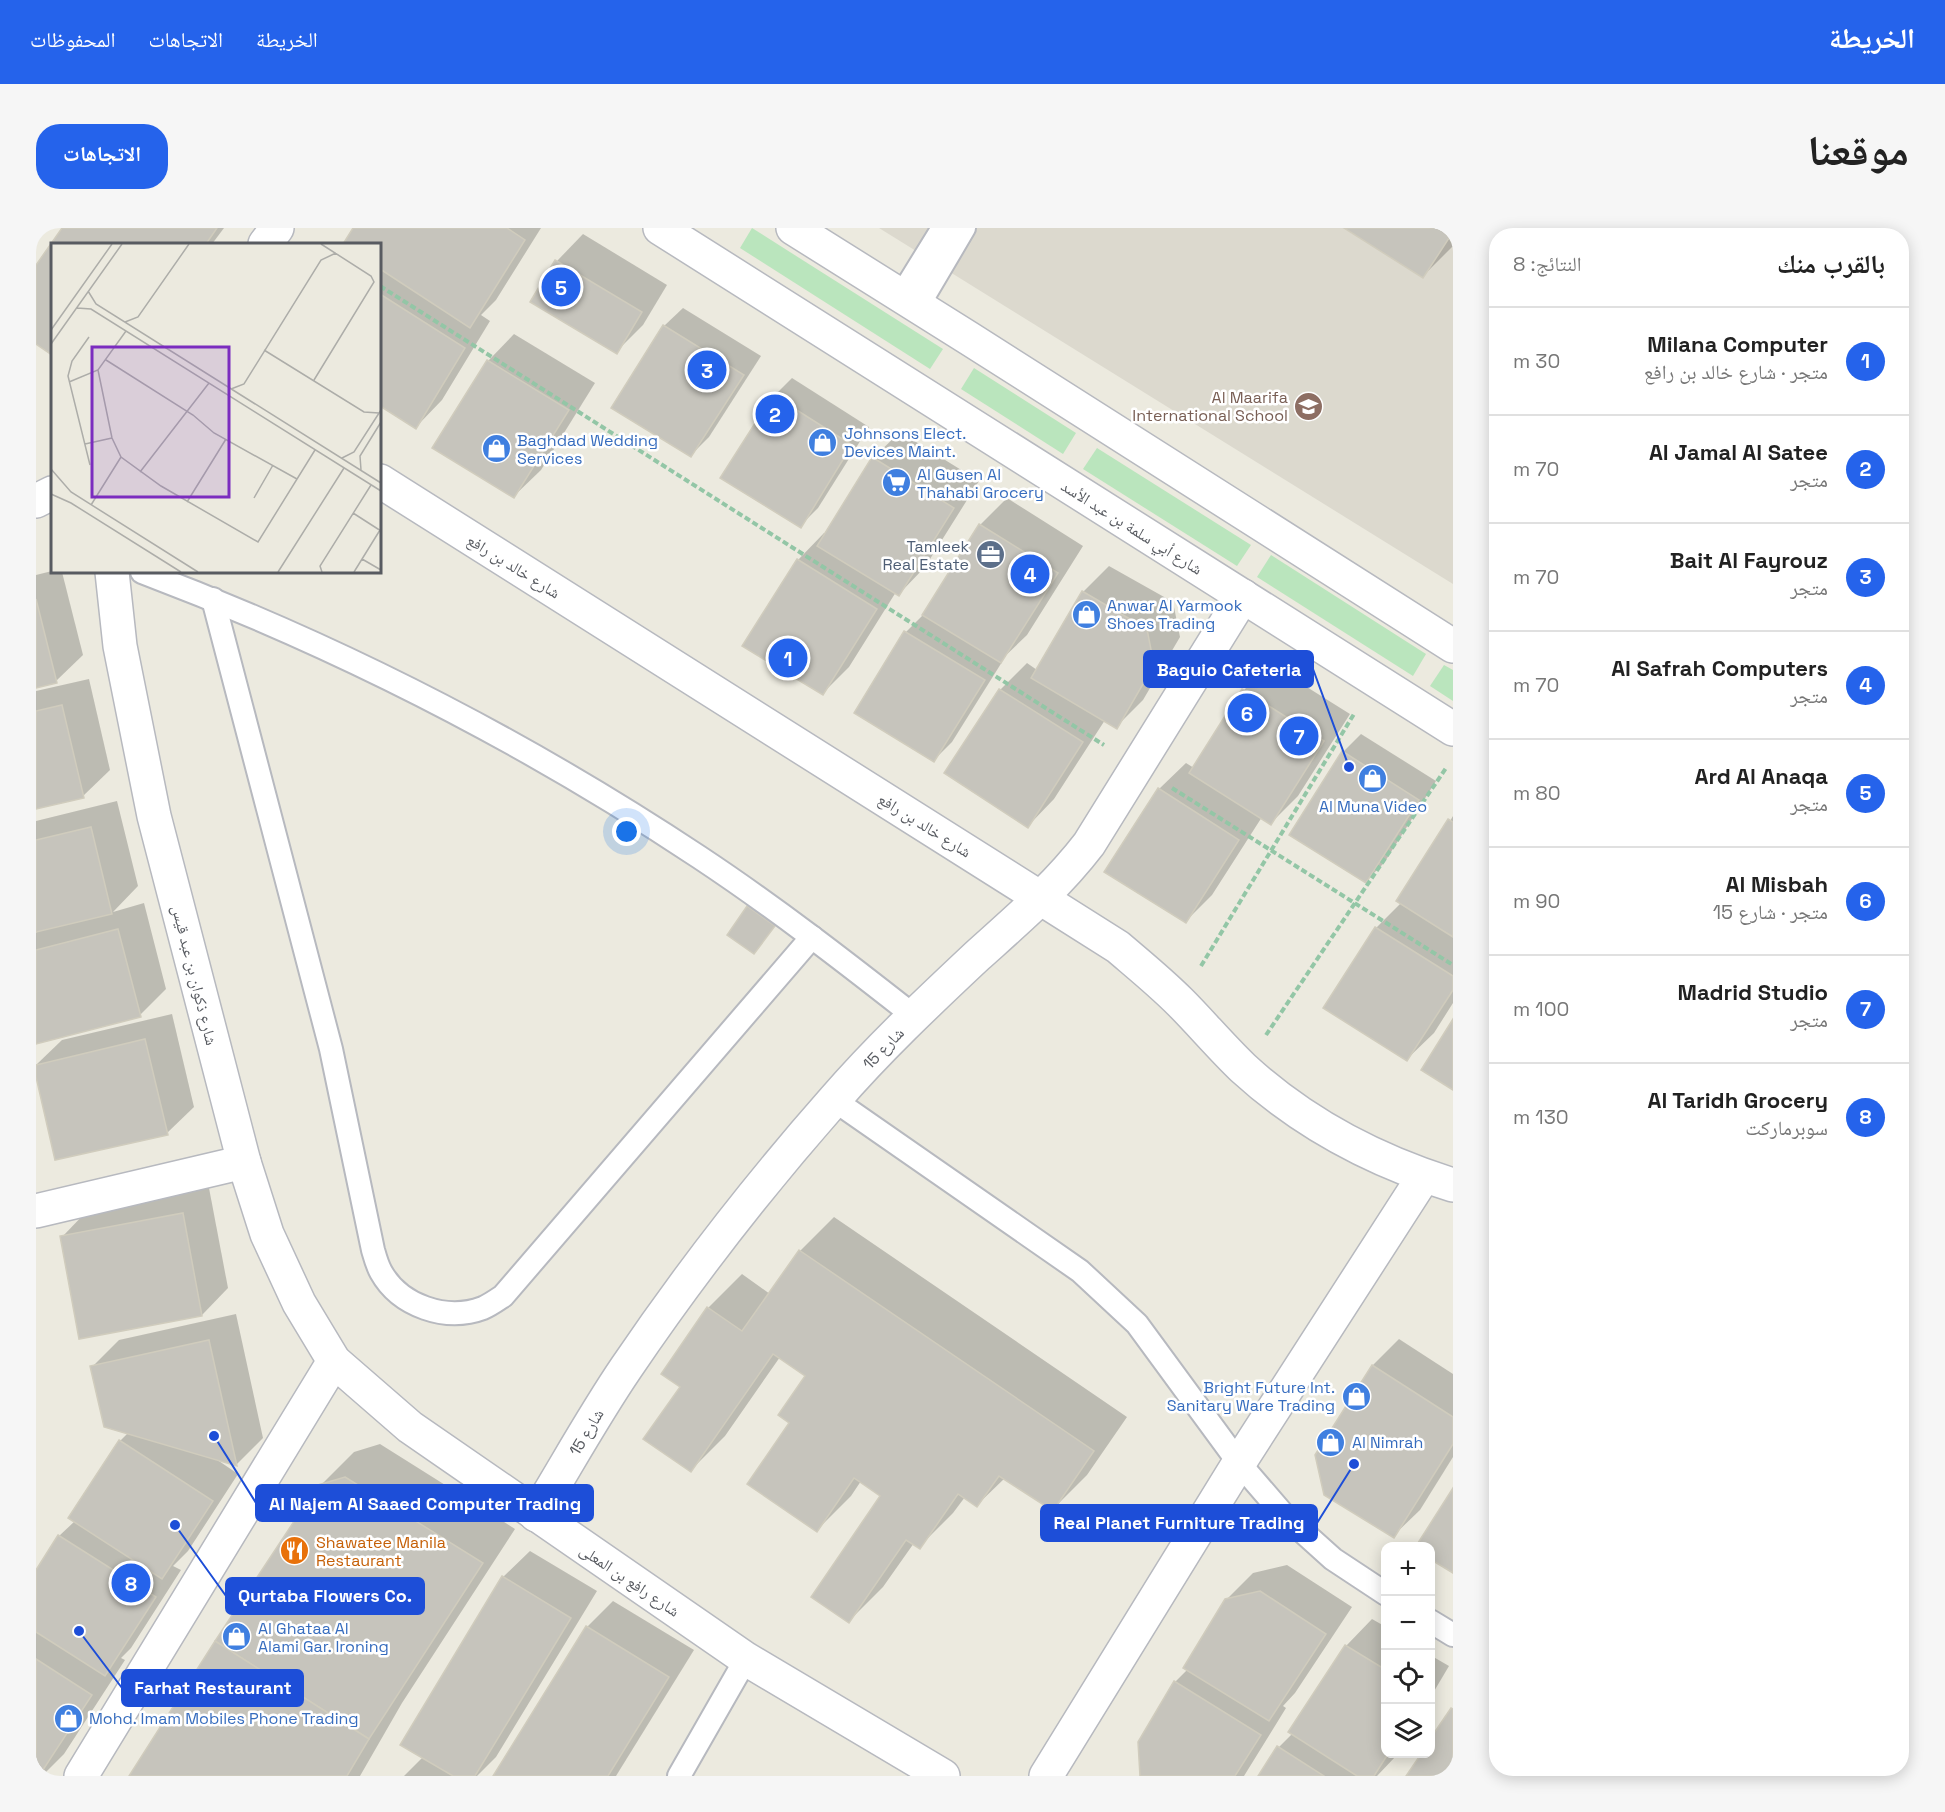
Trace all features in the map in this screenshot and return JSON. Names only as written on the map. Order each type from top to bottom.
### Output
[{"type":"street","points":[[266,243],[277,228]]},
{"type":"street","name":"شارع أبي سلمة بن عبد الأسد","points":[[660,228],[1453,729]]},
{"type":"street","points":[[793,228],[1453,646]]},
{"type":"street","name":"شارع خالد بن رافع","points":[[381,482],[1118,947],[1180,1002],[1244,1068],[1299,1113],[1359,1149],[1439,1181]]},
{"type":"street","points":[[36,501],[51,494]]},
{"type":"street","name":"شارع ذكوان بن عبد قيس","points":[[112,573],[120,646],[154,816],[244,1162],[267,1234],[298,1303],[334,1361]]},
{"type":"street","name":"شارع 15","points":[[536,1515],[625,1369],[724,1231],[834,1100],[914,1016],[1068,872],[1089,844],[1243,596]]},
{"type":"street","points":[[36,1211],[244,1162]]},
{"type":"street","points":[[1046,1776],[1239,1463],[1439,1181]]},
{"type":"street","points":[[81,1776],[334,1361]]},
{"type":"street","name":"شارع رافع بن المعلى","points":[[334,1361],[411,1426],[746,1659],[943,1776]]},
{"type":"lane","points":[[910,301],[943,228]]},
{"type":"lane","points":[[910,301],[964,228]]},
{"type":"lane","points":[[145,573],[213,599],[340,654],[483,727],[584,784],[700,857],[812,937],[914,1016]]},
{"type":"lane","points":[[213,599],[331,1049],[373,1250],[381,1272],[395,1290],[415,1304],[437,1312],[460,1313],[483,1308],[503,1296],[812,937]]},
{"type":"lane","points":[[834,1100],[1080,1271],[1137,1324],[1239,1463],[1283,1514],[1333,1559],[1381,1591]]},
{"type":"lane","points":[[1435,1624],[1453,1635]]},
{"type":"lane","points":[[679,1776],[746,1659]]},
{"type":"path","points":[[381,287],[1453,964]]},
{"type":"path","points":[[1180,1002],[1375,680]]},
{"type":"path","points":[[1244,1068],[1446,767]]},
{"type":"shaded area","name":"Al Maarifa International School","points":[[879,228],[1453,228],[1453,584]]},
{"type":"green space","points":[[752,228],[943,349],[930,369],[740,248]]},
{"type":"green space","points":[[974,368],[1076,433],[1063,454],[961,389]]},
{"type":"green space","points":[[1097,448],[1251,545],[1237,566],[1083,469]]},
{"type":"green space","points":[[1271,555],[1426,654],[1413,676],[1257,577]]},
{"type":"green space","points":[[1444,665],[1453,670],[1453,701],[1430,686]]},
{"type":"building","points":[[62,228],[217,228],[207,243],[51,243]]},
{"type":"building","points":[[353,228],[507,228],[525,240],[470,328],[381,270],[381,243],[344,243]]},
{"type":"building","points":[[1344,228],[1453,228],[1453,232],[1423,278]]},
{"type":"building","points":[[51,244],[51,354],[36,344],[36,265]]},
{"type":"building","points":[[555,260],[642,312],[617,354],[530,302]]},
{"type":"building","points":[[381,295],[465,348],[416,429],[381,407]]},
{"type":"building","points":[[663,325],[744,375],[691,457],[611,408]]},
{"type":"building","points":[[487,360],[569,410],[514,498],[432,448]]},
{"type":"building","points":[[773,395],[852,445],[801,528],[720,478]]},
{"type":"building","points":[[872,457],[954,508],[899,596],[817,546]]},
{"type":"building","points":[[979,524],[1058,573],[1001,663],[922,615]]},
{"type":"building","points":[[797,559],[877,609],[823,695],[742,646]]},
{"type":"building","points":[[1082,591],[1147,629],[1154,665],[1117,729],[1031,678]]},
{"type":"building","points":[[36,599],[57,683],[36,688]]},
{"type":"building","points":[[904,631],[985,680],[934,762],[854,713]]},
{"type":"building","points":[[999,689],[1083,742],[1028,828],[944,773]]},
{"type":"building","points":[[1242,689],[1324,741],[1271,825],[1189,773]]},
{"type":"building","points":[[62,705],[84,798],[36,809],[36,711]]},
{"type":"building","points":[[1342,751],[1419,800],[1366,883],[1289,835]]},
{"type":"building","points":[[1158,788],[1239,840],[1186,923],[1104,872]]},
{"type":"building","points":[[1448,819],[1453,822],[1453,937],[1396,901]]},
{"type":"building","points":[[91,827],[112,914],[36,932],[36,840]]},
{"type":"building","points":[[747,906],[775,926],[754,954],[727,935]]},
{"type":"building","points":[[1375,927],[1453,976],[1453,990],[1407,1061],[1323,1008]]},
{"type":"building","points":[[118,929],[141,1017],[36,1044],[36,950]]},
{"type":"building","points":[[1453,1019],[1453,1090],[1421,1070]]},
{"type":"building","points":[[145,1039],[168,1135],[55,1160],[36,1077],[36,1065]]},
{"type":"building","points":[[183,1213],[202,1316],[79,1339],[60,1236]]},
{"type":"building","points":[[799,1250],[1094,1451],[1053,1511],[999,1476],[977,1507],[958,1494],[920,1549],[906,1540],[849,1623],[811,1597],[880,1496],[854,1478],[817,1532],[747,1484],[789,1423],[778,1415],[805,1376],[773,1354],[691,1472],[643,1439],[680,1387],[661,1374],[707,1307],[742,1331]]},
{"type":"building","points":[[209,1340],[237,1466],[104,1427],[90,1366]]},
{"type":"building","points":[[1372,1365],[1453,1417],[1453,1444],[1394,1538],[1324,1495],[1315,1455]]},
{"type":"building","points":[[119,1440],[213,1501],[162,1579],[68,1518]]},
{"type":"building","points":[[345,1477],[483,1563],[369,1739],[215,1641],[318,1485]]},
{"type":"building","points":[[1453,1488],[1453,1573],[1435,1562],[1435,1542],[1419,1542]]},
{"type":"building","points":[[58,1535],[156,1597],[105,1676],[36,1632],[36,1570]]},
{"type":"building","points":[[502,1576],[571,1618],[475,1776],[453,1776],[400,1745]]},
{"type":"building","points":[[1260,1591],[1326,1634],[1269,1721],[1183,1668],[1225,1599]]},
{"type":"building","points":[[586,1626],[669,1677],[608,1776],[493,1776]]},
{"type":"building","points":[[215,1641],[369,1739],[347,1776],[129,1776]]},
{"type":"building","points":[[1345,1645],[1381,1667],[1381,1758],[1385,1758],[1374,1776],[1357,1776],[1288,1732]]},
{"type":"building","points":[[36,1659],[92,1695],[39,1776],[36,1776]]},
{"type":"building","points":[[1174,1681],[1261,1735],[1235,1776],[1140,1776],[1138,1742]]},
{"type":"building","points":[[1451,1708],[1453,1709],[1453,1776],[1406,1776],[1418,1758],[1435,1758],[1435,1732]]},
{"type":"building","points":[[1277,1746],[1324,1776],[1258,1776]]},
{"type":"place","name":"Ard Al Anaqa","points":[[561,287]]},
{"type":"place","name":"Bait Al Fayrouz","points":[[707,370]]},
{"type":"place","name":"Al Maarifa International School","points":[[1309,406]]},
{"type":"place","name":"Al Jamal Al Satee","points":[[775,414]]},
{"type":"place","name":"Johnsons Elect. Devices Maint.","points":[[823,442]]},
{"type":"place","name":"Baghdad Wedding Services","points":[[496,449]]},
{"type":"place","name":"Al Gusen Al Thahabi Grocery","points":[[896,483]]},
{"type":"place","name":"Tamleek Real Estate","points":[[990,555]]},
{"type":"place","name":"Al Safrah Computers","points":[[1030,574]]},
{"type":"place","name":"Anwar Al Yarmook Shoes Trading","points":[[1086,614]]},
{"type":"place","name":"Milana Computer","points":[[788,658]]},
{"type":"place","name":"Al Misbah","points":[[1247,713]]},
{"type":"place","name":"Madrid Studio","points":[[1299,736]]},
{"type":"place","name":"Baguio Cafeteria","points":[[1349,767]]},
{"type":"place","name":"Al Muna Video","points":[[1373,778]]},
{"type":"place","name":"Bright Future Int. Sanitary Ware Trading","points":[[1356,1396]]},
{"type":"place","name":"Al Najem Al Saaed Computer Trading","points":[[214,1436]]},
{"type":"place","name":"Al Nimrah","points":[[1331,1442]]},
{"type":"place","name":"Real Planet Furniture Trading","points":[[1354,1464]]},
{"type":"place","name":"Qurtaba Flowers Co.","points":[[175,1525]]},
{"type":"place","name":"Shawatee Manila Restaurant","points":[[295,1551]]},
{"type":"place","name":"Al Taridh Grocery","points":[[131,1583]]},
{"type":"place","name":"Farhat Restaurant","points":[[79,1631]]},
{"type":"place","name":"Al Ghataa Al Alami Gar. Ironing","points":[[237,1637]]},
{"type":"place","name":"Mohd. Imam Mobiles Phone Trading","points":[[68,1718]]}]
